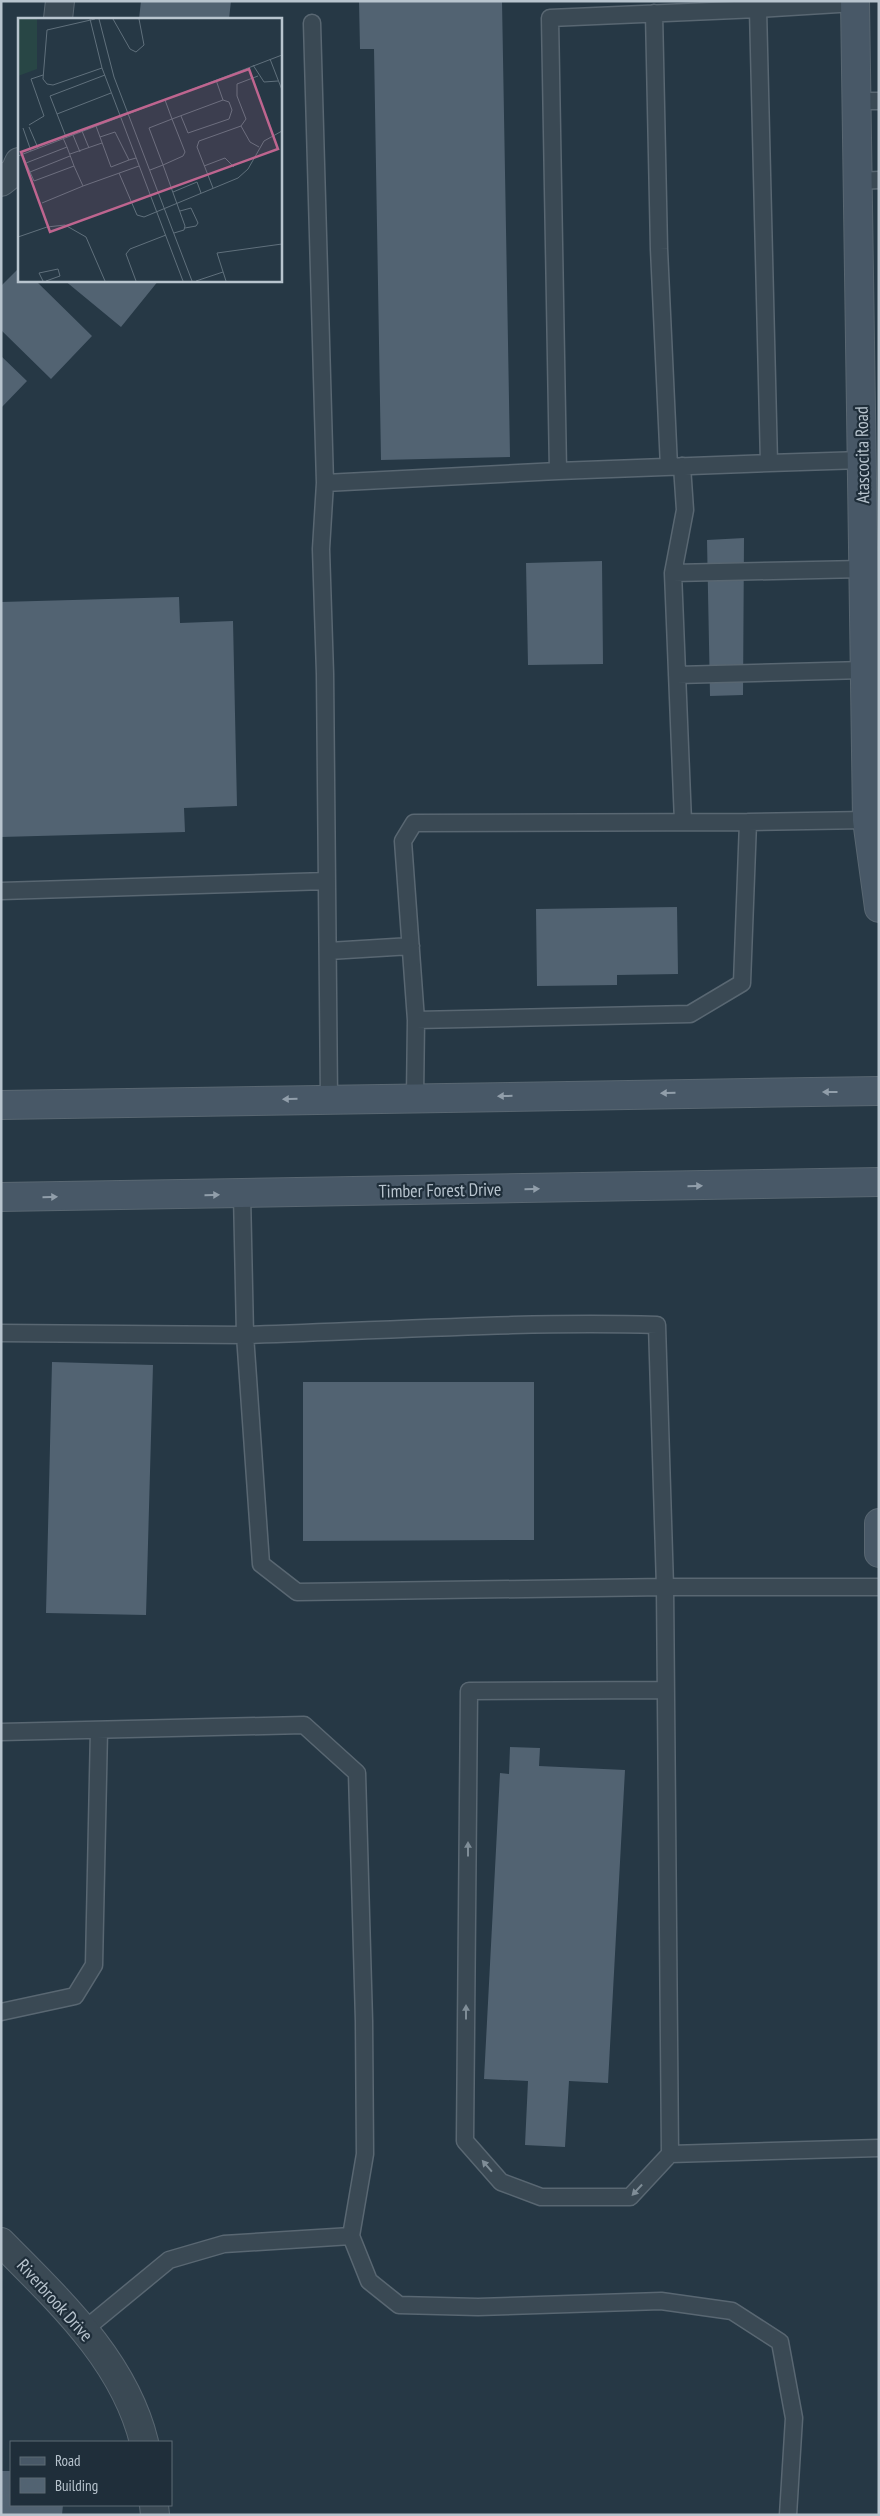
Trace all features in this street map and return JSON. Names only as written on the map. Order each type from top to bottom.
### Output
[{"type":"main road","name":"Atascocita Road","points":[[855,2],[868,101],[862,460],[871,490],[863,569],[864,670],[868,820],[879,908]]},
{"type":"main road","points":[[1,1105],[879,1091]]},
{"type":"main road","name":"Timber Forest Drive","points":[[1,1197],[879,1182]]},
{"type":"main road","points":[[879,1522],[879,1553]]},
{"type":"street","points":[[58,18],[60,1]]},
{"type":"street","points":[[1,182],[15,171],[18,164]]},
{"type":"street","name":"Riverbrook Drive","points":[[1,2242],[84,2330],[102,2355],[130,2402],[144,2441]]},
{"type":"lane","points":[[558,471],[550,18],[758,9],[855,2]]},
{"type":"lane","points":[[758,9],[769,463]]},
{"type":"lane","points":[[654,14],[659,249],[676,466],[685,510],[673,573],[683,822]]},
{"type":"lane","points":[[312,23],[325,483],[321,549],[329,1099]]},
{"type":"lane","points":[[325,483],[558,471],[862,460]]},
{"type":"lane","points":[[673,573],[863,569]]},
{"type":"lane","points":[[677,674],[864,670]]},
{"type":"lane","points":[[415,1097],[416,1020],[403,841],[414,823],[868,820]]},
{"type":"lane","points":[[416,1020],[690,1014],[742,983],[748,822]]},
{"type":"lane","points":[[1,891],[327,881]]},
{"type":"lane","points":[[328,950],[411,946]]},
{"type":"lane","points":[[242,1194],[245,1335],[261,1564],[297,1592],[879,1587]]},
{"type":"lane","points":[[1,1333],[245,1335],[402,1331],[569,1322],[656,1325],[665,1588],[670,2154],[630,2197],[541,2198],[501,2182],[465,2141],[469,1691],[665,1690]]},
{"type":"lane","points":[[1,1732],[304,1725],[357,1773],[364,2021],[365,2154],[351,2236],[369,2281],[399,2304],[478,2307],[662,2301],[732,2311],[780,2342],[794,2418],[788,2515]]},
{"type":"lane","points":[[1,2012],[74,1996],[94,1965],[99,1730]]},
{"type":"lane","points":[[670,2154],[879,2148]]},
{"type":"lane","points":[[84,2330],[169,2260],[224,2244],[351,2236]]},
{"type":"building","points":[[141,1],[231,1],[229,18],[139,18]]},
{"type":"building","points":[[359,1],[502,1],[510,457],[381,460],[374,49],[360,49]]},
{"type":"building","points":[[18,269],[18,281],[36,281],[92,336],[51,379],[1,330],[1,286]]},
{"type":"building","points":[[65,281],[158,281],[121,327]]},
{"type":"building","points":[[1,356],[27,381],[1,408]]},
{"type":"building","points":[[744,538],[743,695],[710,696],[707,540]]},
{"type":"building","points":[[602,561],[603,664],[528,665],[526,563]]},
{"type":"building","points":[[179,597],[180,623],[233,621],[237,806],[184,808],[185,832],[1,837],[1,602]]},
{"type":"building","points":[[677,907],[678,974],[617,975],[617,985],[537,986],[536,909]]},
{"type":"building","points":[[52,1362],[153,1365],[146,1615],[46,1613]]},
{"type":"building","points":[[303,1382],[534,1382],[534,1540],[303,1541]]},
{"type":"building","points":[[510,1747],[540,1748],[539,1766],[625,1770],[608,2083],[569,2081],[565,2147],[525,2145],[528,2081],[484,2079],[500,1773],[509,1774]]},
{"type":"building","points":[[1,2471],[10,2471],[10,2506],[63,2506],[62,2515],[1,2515]]}]
